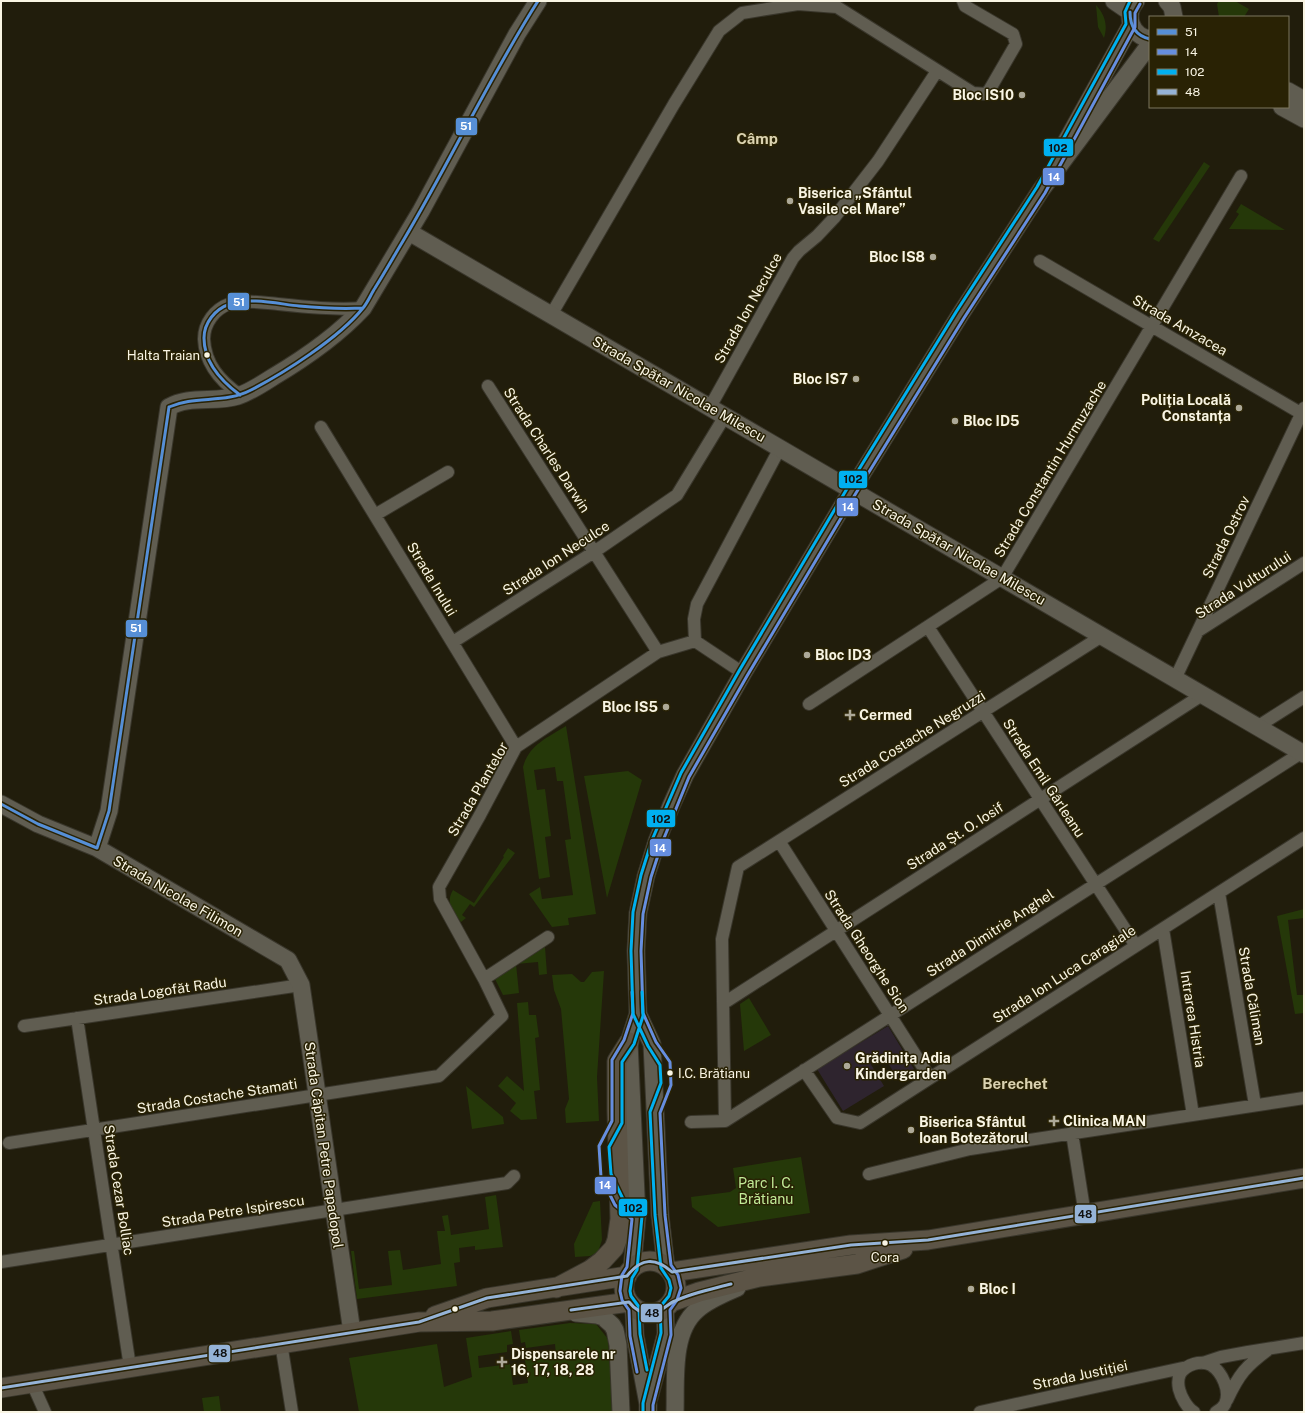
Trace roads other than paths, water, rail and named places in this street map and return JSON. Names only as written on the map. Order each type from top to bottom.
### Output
[{"type":"main road","points":[[556,1288],[602,1262],[614,1248],[617,1240],[620,1219],[617,1061],[629,1042]]},
{"type":"main road","points":[[669,1269],[851,1245],[928,1240],[1299,1180]]},
{"type":"main road","points":[[668,1305],[675,1295],[676,1287],[675,1279],[669,1269],[658,1262],[649,1261],[640,1263],[629,1273],[625,1284],[625,1292],[631,1305],[642,1312],[650,1313],[658,1312],[668,1305],[699,1292],[759,1277],[857,1264],[928,1240]]},
{"type":"main road","points":[[419,1322],[487,1298],[556,1288],[629,1273]]},
{"type":"main road","points":[[1,1388],[419,1322],[492,1321],[561,1311],[631,1305]]},
{"type":"street","points":[[97,848],[109,810],[169,407],[176,402],[229,398],[240,395],[258,386],[285,370],[325,342],[352,320],[363,308],[409,232],[517,34],[538,1]]},
{"type":"street","points":[[551,315],[674,104],[720,31],[742,13],[798,4],[837,7],[973,93],[986,94],[1016,44],[1013,34],[965,6],[963,1]]},
{"type":"street","points":[[1114,1],[1132,13],[1137,34],[1142,37],[1149,38]]},
{"type":"street","points":[[1041,190],[1089,100],[1132,13]]},
{"type":"street","points":[[629,1273],[637,1217],[629,1042],[638,1014],[636,951],[638,913],[650,862],[671,806],[685,775],[742,674],[852,490],[956,321],[1041,190],[1149,45]]},
{"type":"street","name":"Strada Ion Neculce","points":[[710,407],[793,258],[834,218],[878,161],[937,70]]},
{"type":"street","points":[[1289,91],[1304,100]]},
{"type":"street","points":[[1284,108],[1304,119]]},
{"type":"street","name":"Strada Constantin Hurmuzache","points":[[809,704],[1002,578],[1242,176]]},
{"type":"street","name":"Strada Spătar Nicolae Milescu","points":[[409,232],[1302,754]]},
{"type":"street","name":"Strada Amzacea","points":[[1040,261],[1303,412]]},
{"type":"street","points":[[240,395],[225,384],[213,371],[205,353],[204,337],[208,322],[217,311],[230,304],[252,302],[340,310],[363,308]]},
{"type":"street","name":"Strada Charles Darwin","points":[[488,386],[658,652]]},
{"type":"street","name":"Strada Ostrov","points":[[1175,679],[1303,412]]},
{"type":"street","name":"Strada Ion Neculce","points":[[453,642],[594,552],[677,495],[725,416]]},
{"type":"street","name":"Strada Inului","points":[[321,427],[516,747]]},
{"type":"street","points":[[742,674],[694,641],[694,619],[697,604],[780,448]]},
{"type":"street","points":[[375,515],[448,472]]},
{"type":"street","name":"Strada Vulturului","points":[[1198,631],[1304,563]]},
{"type":"street","name":"Strada Emil Gârleanu","points":[[928,626],[1136,946]]},
{"type":"street","name":"Strada Costache Negruzzi","points":[[724,1002],[722,939],[738,867],[1102,636]]},
{"type":"street","name":"Strada Plantelor","points":[[450,1066],[502,1016],[484,979],[440,899],[439,887],[480,815],[516,747],[658,652],[694,641]]},
{"type":"street","name":"Strada Șt. O. Iosif","points":[[724,1002],[1202,695]]},
{"type":"street","points":[[1256,727],[1304,697]]},
{"type":"street","name":"Strada Dimitrie Anghel","points":[[725,1121],[1095,884],[1302,754]]},
{"type":"street","name":"Strada Nicolae Filimon","points":[[1,804],[29,820],[97,848],[288,960]]},
{"type":"street","name":"Strada Ion Luca Caragiale","points":[[804,1070],[837,1118],[860,1123],[1304,838]]},
{"type":"street","name":"Strada Gheorghe Sion","points":[[779,841],[930,1078]]},
{"type":"street","name":"Strada Căliman","points":[[1219,893],[1255,1105]]},
{"type":"street","name":"Intrarea Histria","points":[[1163,929],[1193,1115]]},
{"type":"street","points":[[484,979],[548,936]]},
{"type":"street","name":"Strada Căpitan Petre Papadopol","points":[[288,960],[301,985],[352,1332]]},
{"type":"street","name":"Strada Logofăt Radu","points":[[24,1026],[301,985]]},
{"type":"street","points":[[691,1122],[725,1121],[724,1002]]},
{"type":"street","points":[[638,1014],[652,1044],[660,1215],[669,1269]]},
{"type":"street","name":"Strada Cezar Bolliac","points":[[77,1018],[130,1367]]},
{"type":"street","name":"Strada Costache Stamati","points":[[9,1143],[439,1076],[450,1066]]},
{"type":"street","points":[[869,1174],[970,1149],[1304,1098]]},
{"type":"street","points":[[1072,1133],[1085,1215]]},
{"type":"street","name":"Strada Petre Ispirescu","points":[[1,1262],[507,1183],[514,1176]]},
{"type":"street","points":[[675,1412],[678,1350],[686,1322],[697,1309],[707,1302],[759,1277]]},
{"type":"street","points":[[631,1305],[648,1408]]},
{"type":"street","points":[[648,1408],[666,1334],[668,1305]]},
{"type":"street","points":[[561,1311],[597,1315],[603,1317],[612,1325],[617,1336],[621,1412]]},
{"type":"street","points":[[620,1381],[635,1335]]},
{"type":"street","points":[[281,1343],[292,1412]]},
{"type":"street","points":[[1203,1362],[1228,1356],[1304,1343]]},
{"type":"street","points":[[1216,1412],[1222,1408],[1240,1375],[1249,1364],[1269,1349]]},
{"type":"street","points":[[660,1358],[666,1401],[670,1412]]},
{"type":"street","points":[[1203,1362],[1210,1365],[1221,1377],[1226,1390],[1225,1403]]},
{"type":"street","name":"Strada Justiției","points":[[980,1412],[1187,1367],[1203,1362]]},
{"type":"street","points":[[1187,1367],[1180,1374],[1178,1383],[1184,1402],[1191,1411],[1194,1412]]},
{"type":"street","points":[[32,1383],[45,1412]]},
{"type":"place","name":"Bloc IS10","points":[[1022,95]]},
{"type":"place","name":"Biserica „Sfântul Vasile cel Mare”","points":[[790,201]]},
{"type":"place","name":"Bloc IS8","points":[[933,257]]},
{"type":"place","name":"Halta Traian","points":[[207,355]]},
{"type":"place","name":"Bloc IS7","points":[[856,379]]},
{"type":"place","name":"Poliția Locală Constanța","points":[[1239,408]]},
{"type":"place","name":"Bloc ID5","points":[[955,421]]},
{"type":"place","name":"Bloc ID3","points":[[807,655]]},
{"type":"place","name":"Bloc IS5","points":[[666,707]]},
{"type":"place","name":"Cermed","points":[[850,715]]},
{"type":"place","name":"Grădinița Adia Kindergarden","points":[[847,1066]]},
{"type":"place","name":"I.C. Brătianu","points":[[670,1073]]},
{"type":"place","name":"Clinica MAN","points":[[1054,1121]]},
{"type":"place","name":"Biserica Sfântul Ioan Botezătorul","points":[[911,1130]]},
{"type":"place","name":"Cora","points":[[885,1243]]},
{"type":"place","name":"Bloc I","points":[[971,1289]]},
{"type":"place","name":"Dispensarele nr 16, 17, 18, 28","points":[[502,1362]]},
{"type":"district","name":"Câmp","points":[[757,139]]},
{"type":"district","name":"Berechet","points":[[1015,1084]]},
{"type":"park label","name":"Parc I. C. Brătianu","points":[[766,1192]]}]
